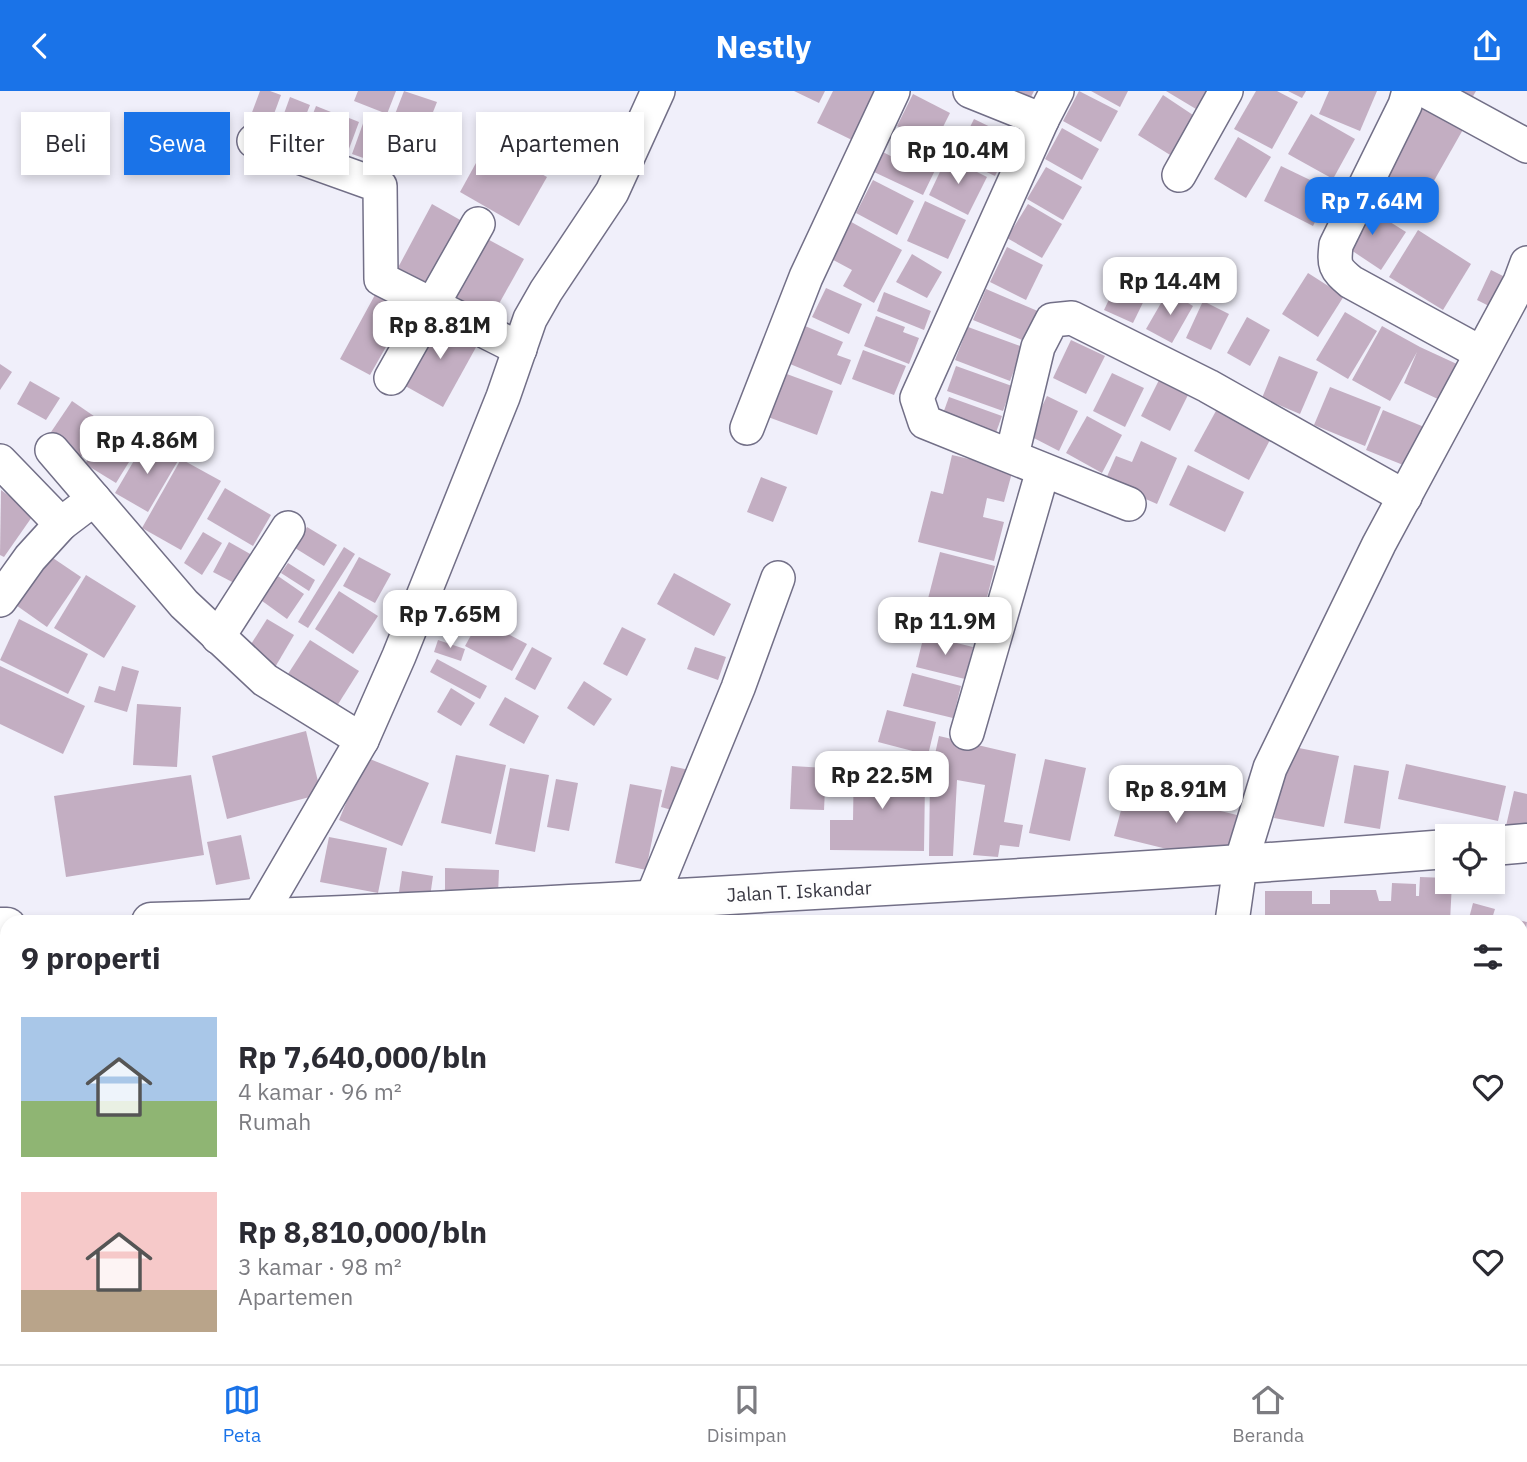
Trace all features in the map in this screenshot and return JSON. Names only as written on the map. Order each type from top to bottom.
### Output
[{"type":"street","points":[[260,915],[362,740],[399,656],[503,397],[530,319],[612,192],[658,91]]},
{"type":"street","points":[[747,428],[806,277],[893,91]]},
{"type":"street","points":[[970,91],[1042,120]]},
{"type":"street","points":[[1057,91],[917,398],[926,422],[1129,504]]},
{"type":"street","points":[[1179,175],[1226,91]]},
{"type":"street","points":[[1409,91],[1405,105],[1336,245],[1334,263],[1340,273],[1351,282],[1481,353]]},
{"type":"street","points":[[1426,91],[1527,146]]},
{"type":"street","points":[[349,175],[380,186],[381,279],[520,349]]},
{"type":"street","points":[[391,378],[478,224]]},
{"type":"street","points":[[1233,915],[1240,866],[1270,768],[1379,544],[1520,282],[1527,263]]},
{"type":"street","points":[[1012,456],[1038,347],[1052,320],[1072,318],[1208,387],[1405,497]]},
{"type":"street","points":[[52,450],[184,604],[218,637],[265,680],[362,740]]},
{"type":"street","points":[[0,461],[61,524]]},
{"type":"street","points":[[967,733],[1043,470]]},
{"type":"street","points":[[0,600],[30,558],[61,524],[94,499]]},
{"type":"street","points":[[218,637],[288,528]]},
{"type":"street","points":[[651,899],[738,688],[778,578]]},
{"type":"street","points":[[1505,845],[1527,843]]},
{"type":"street","name":"Jalan T. Iskandar","points":[[465,915],[651,899],[1240,866],[1435,850]]},
{"type":"building","points":[[260,91],[281,95],[275,112],[252,112]]},
{"type":"building","points":[[358,91],[396,91],[388,112],[354,101]]},
{"type":"building","points":[[404,91],[437,102],[433,112],[396,112]]},
{"type":"building","points":[[794,91],[825,91],[819,103]]},
{"type":"building","points":[[833,91],[878,91],[854,141],[817,123]]},
{"type":"building","points":[[1002,91],[1034,91],[1027,105]]},
{"type":"building","points":[[1079,91],[1118,111],[1101,142],[1063,121]]},
{"type":"building","points":[[1091,91],[1128,91],[1120,107]]},
{"type":"building","points":[[1166,91],[1207,91],[1196,109]]},
{"type":"building","points":[[1256,91],[1277,91],[1298,102],[1272,149],[1234,129]]},
{"type":"building","points":[[1288,91],[1306,91],[1302,98]]},
{"type":"building","points":[[1329,91],[1377,91],[1360,131],[1319,114]]},
{"type":"building","points":[[1461,91],[1476,91],[1472,98]]},
{"type":"building","points":[[913,94],[950,113],[934,145],[897,126]]},
{"type":"building","points":[[1163,95],[1199,119],[1175,158],[1138,135]]},
{"type":"building","points":[[290,97],[310,105],[307,112],[285,112]]},
{"type":"building","points":[[1419,100],[1465,126],[1418,209],[1372,184]]},
{"type":"building","points":[[316,106],[331,112],[314,112]]},
{"type":"building","points":[[1311,114],[1355,139],[1333,179],[1288,154]]},
{"type":"building","points":[[349,118],[359,122],[349,149]]},
{"type":"building","points":[[974,119],[1013,138],[995,176],[955,157]]},
{"type":"building","points":[[363,124],[363,158],[352,154]]},
{"type":"building","points":[[1062,128],[1099,149],[1082,180],[1045,159]]},
{"type":"building","points":[[1238,137],[1271,157],[1246,198],[1214,179]]},
{"type":"building","points":[[908,145],[940,160],[923,195],[874,172],[883,152],[900,161]]},
{"type":"building","points":[[947,157],[987,177],[968,215],[929,195]]},
{"type":"building","points":[[476,163],[476,175],[547,177],[519,226],[460,192]]},
{"type":"building","points":[[1281,166],[1331,190],[1313,226],[1264,201]]},
{"type":"building","points":[[1046,167],[1082,187],[1063,220],[1027,199]]},
{"type":"building","points":[[873,180],[914,201],[897,235],[856,213]]},
{"type":"building","points":[[925,201],[966,220],[948,259],[907,241]]},
{"type":"building","points":[[432,204],[469,225],[431,296],[393,277]]},
{"type":"building","points":[[1028,204],[1062,224],[1042,258],[1007,238]]},
{"type":"building","points":[[1363,205],[1406,232],[1381,270],[1339,242]]},
{"type":"building","points":[[844,218],[902,250],[874,303],[843,286],[852,270],[824,255]]},
{"type":"building","points":[[1418,230],[1471,264],[1443,310],[1389,277]]},
{"type":"building","points":[[480,235],[524,259],[486,327],[443,303]]},
{"type":"building","points":[[1007,247],[1043,265],[1026,300],[990,282]]},
{"type":"building","points":[[912,254],[942,272],[927,298],[896,282]]},
{"type":"building","points":[[1125,266],[1154,280],[1133,323],[1104,310]]},
{"type":"building","points":[[1491,270],[1505,277],[1491,307],[1477,300]]},
{"type":"building","points":[[1308,273],[1344,296],[1318,337],[1282,314]]},
{"type":"building","points":[[826,288],[862,304],[849,334],[812,317]]},
{"type":"building","points":[[986,289],[1040,312],[1027,342],[973,320]]},
{"type":"building","points":[[1168,291],[1193,306],[1172,343],[1146,329]]},
{"type":"building","points":[[884,292],[931,311],[924,330],[877,311]]},
{"type":"building","points":[[376,293],[415,315],[400,343],[391,338],[370,375],[340,359]]},
{"type":"building","points":[[1203,301],[1229,314],[1211,350],[1186,338]]},
{"type":"building","points":[[1345,312],[1377,331],[1348,379],[1316,360]]},
{"type":"building","points":[[436,316],[480,340],[443,407],[400,383]]},
{"type":"building","points":[[876,316],[905,327],[903,332],[919,338],[909,364],[864,346]]},
{"type":"building","points":[[1247,317],[1270,330],[1250,366],[1227,353]]},
{"type":"building","points":[[805,326],[843,342],[837,355],[851,360],[841,385],[790,364]]},
{"type":"building","points":[[1382,326],[1459,365],[1442,401],[1404,383],[1417,352],[1390,401],[1352,380]]},
{"type":"building","points":[[968,327],[1023,347],[1010,381],[955,360]]},
{"type":"building","points":[[1071,340],[1105,356],[1086,394],[1053,378]]},
{"type":"building","points":[[863,350],[906,366],[894,395],[852,379]]},
{"type":"building","points":[[1279,356],[1318,372],[1300,414],[1262,398]]},
{"type":"building","points":[[0,364],[12,372],[0,390]]},
{"type":"building","points":[[956,366],[1012,386],[1003,411],[947,391]]},
{"type":"building","points":[[784,373],[833,391],[817,435],[768,417]]},
{"type":"building","points":[[1112,373],[1144,388],[1125,427],[1093,411]]},
{"type":"building","points":[[1159,380],[1188,395],[1170,431],[1141,416]]},
{"type":"building","points":[[30,381],[60,398],[46,420],[17,404]]},
{"type":"building","points":[[1330,387],[1381,407],[1365,446],[1314,425]]},
{"type":"building","points":[[1047,396],[1078,411],[1059,451],[1028,435]]},
{"type":"building","points":[[949,397],[1002,416],[994,438],[941,419]]},
{"type":"building","points":[[72,401],[104,423],[79,460],[47,438]]},
{"type":"building","points":[[1217,409],[1271,438],[1249,480],[1194,451]]},
{"type":"building","points":[[1383,410],[1429,429],[1413,469],[1366,450]]},
{"type":"building","points":[[1087,416],[1122,435],[1102,473],[1066,453]]},
{"type":"building","points":[[111,422],[142,441],[116,483],[85,464]]},
{"type":"building","points":[[146,440],[179,459],[148,512],[115,493]]},
{"type":"building","points":[[1141,441],[1177,458],[1157,504],[1105,481],[1116,456],[1132,462]]},
{"type":"building","points":[[952,455],[1013,469],[1004,502],[987,498],[983,517],[1004,522],[994,561],[918,542],[931,491],[943,494]]},
{"type":"building","points":[[181,459],[221,481],[181,550],[142,528]]},
{"type":"building","points":[[1188,465],[1244,492],[1225,532],[1169,505]]},
{"type":"building","points":[[761,477],[787,487],[773,522],[747,512]]},
{"type":"building","points":[[225,488],[271,515],[253,546],[207,519]]},
{"type":"building","points":[[1,490],[34,514],[4,557],[0,555]]},
{"type":"building","points":[[307,527],[337,545],[324,566],[295,548]]},
{"type":"building","points":[[203,532],[222,543],[202,575],[184,563]]},
{"type":"building","points":[[229,542],[252,555],[236,584],[213,572]]},
{"type":"building","points":[[344,547],[355,554],[308,628],[298,622]]},
{"type":"building","points":[[940,552],[995,566],[976,640],[921,626]]},
{"type":"building","points":[[47,554],[81,577],[47,627],[13,603]]},
{"type":"building","points":[[359,557],[391,574],[375,603],[343,586]]},
{"type":"building","points":[[288,563],[315,580],[309,591],[281,573]]},
{"type":"building","points":[[674,573],[731,604],[714,636],[657,604]]},
{"type":"building","points":[[275,574],[304,594],[287,619],[258,598]]},
{"type":"building","points":[[86,575],[136,606],[104,658],[54,628]]},
{"type":"building","points":[[339,591],[378,616],[353,654],[315,629]]},
{"type":"building","points":[[19,619],[88,654],[68,694],[0,660]]},
{"type":"building","points":[[267,619],[294,635],[274,669],[246,652]]},
{"type":"building","points":[[480,619],[527,644],[512,671],[465,646]]},
{"type":"building","points":[[622,627],[646,639],[627,676],[603,664]]},
{"type":"building","points":[[924,635],[973,647],[965,679],[916,667]]},
{"type":"building","points":[[310,640],[359,671],[335,709],[286,677]]},
{"type":"building","points":[[438,640],[465,649],[461,661],[434,652]]},
{"type":"building","points":[[532,647],[552,658],[535,690],[515,679]]},
{"type":"building","points":[[695,647],[726,657],[718,680],[687,669]]},
{"type":"building","points":[[437,659],[487,686],[480,699],[430,672]]},
{"type":"building","points":[[0,666],[85,706],[63,754],[0,724]]},
{"type":"building","points":[[122,666],[139,671],[127,712],[94,702],[99,686],[115,691]]},
{"type":"building","points":[[912,673],[961,686],[953,718],[903,706]]},
{"type":"building","points":[[584,681],[612,699],[594,726],[567,708]]},
{"type":"building","points":[[451,688],[475,703],[461,726],[437,712]]},
{"type":"building","points":[[505,697],[539,716],[524,744],[489,725]]},
{"type":"building","points":[[137,704],[181,707],[177,767],[133,765]]},
{"type":"building","points":[[887,710],[936,722],[928,755],[878,742]]},
{"type":"building","points":[[306,731],[321,794],[227,819],[212,756]]},
{"type":"building","points":[[939,736],[1016,754],[1004,822],[1023,825],[1019,847],[1000,845],[998,857],[973,855],[985,785],[957,780],[953,856],[929,856],[930,777]]},
{"type":"building","points":[[1289,746],[1339,756],[1324,827],[1274,818]]},
{"type":"building","points":[[456,755],[506,765],[491,834],[441,823]]},
{"type":"building","points":[[365,757],[429,783],[402,846],[339,820]]},
{"type":"building","points":[[854,758],[895,758],[894,781],[925,781],[924,851],[830,850],[830,820],[853,820]]},
{"type":"building","points":[[1045,759],[1086,768],[1070,841],[1029,833]]},
{"type":"building","points":[[1406,764],[1506,786],[1498,821],[1398,799]]},
{"type":"building","points":[[1354,765],[1389,771],[1380,829],[1344,823]]},
{"type":"building","points":[[671,766],[689,770],[679,812],[661,807]]},
{"type":"building","points":[[792,766],[826,768],[824,810],[790,809]]},
{"type":"building","points":[[510,768],[549,775],[535,852],[495,844]]},
{"type":"building","points":[[191,775],[204,855],[66,877],[54,796]]},
{"type":"building","points":[[556,779],[578,783],[569,831],[547,827]]},
{"type":"building","points":[[630,784],[662,790],[646,870],[615,863]]},
{"type":"building","points":[[1127,788],[1237,815],[1224,863],[1114,836]]},
{"type":"building","points":[[1514,791],[1527,794],[1527,831],[1506,826]]},
{"type":"building","points":[[241,835],[250,879],[216,885],[207,842]]},
{"type":"building","points":[[329,837],[387,848],[378,893],[320,882]]},
{"type":"building","points":[[445,868],[499,870],[498,895],[445,895]]},
{"type":"building","points":[[402,871],[433,876],[430,897],[399,892]]},
{"type":"building","points":[[1420,877],[1435,878],[1435,894],[1451,894],[1450,915],[1265,915],[1265,891],[1312,891],[1312,904],[1330,904],[1330,890],[1376,890],[1379,901],[1391,901],[1392,883],[1416,884],[1416,896],[1419,896]]},
{"type":"building","points":[[1473,903],[1495,909],[1493,915],[1470,915]]}]
